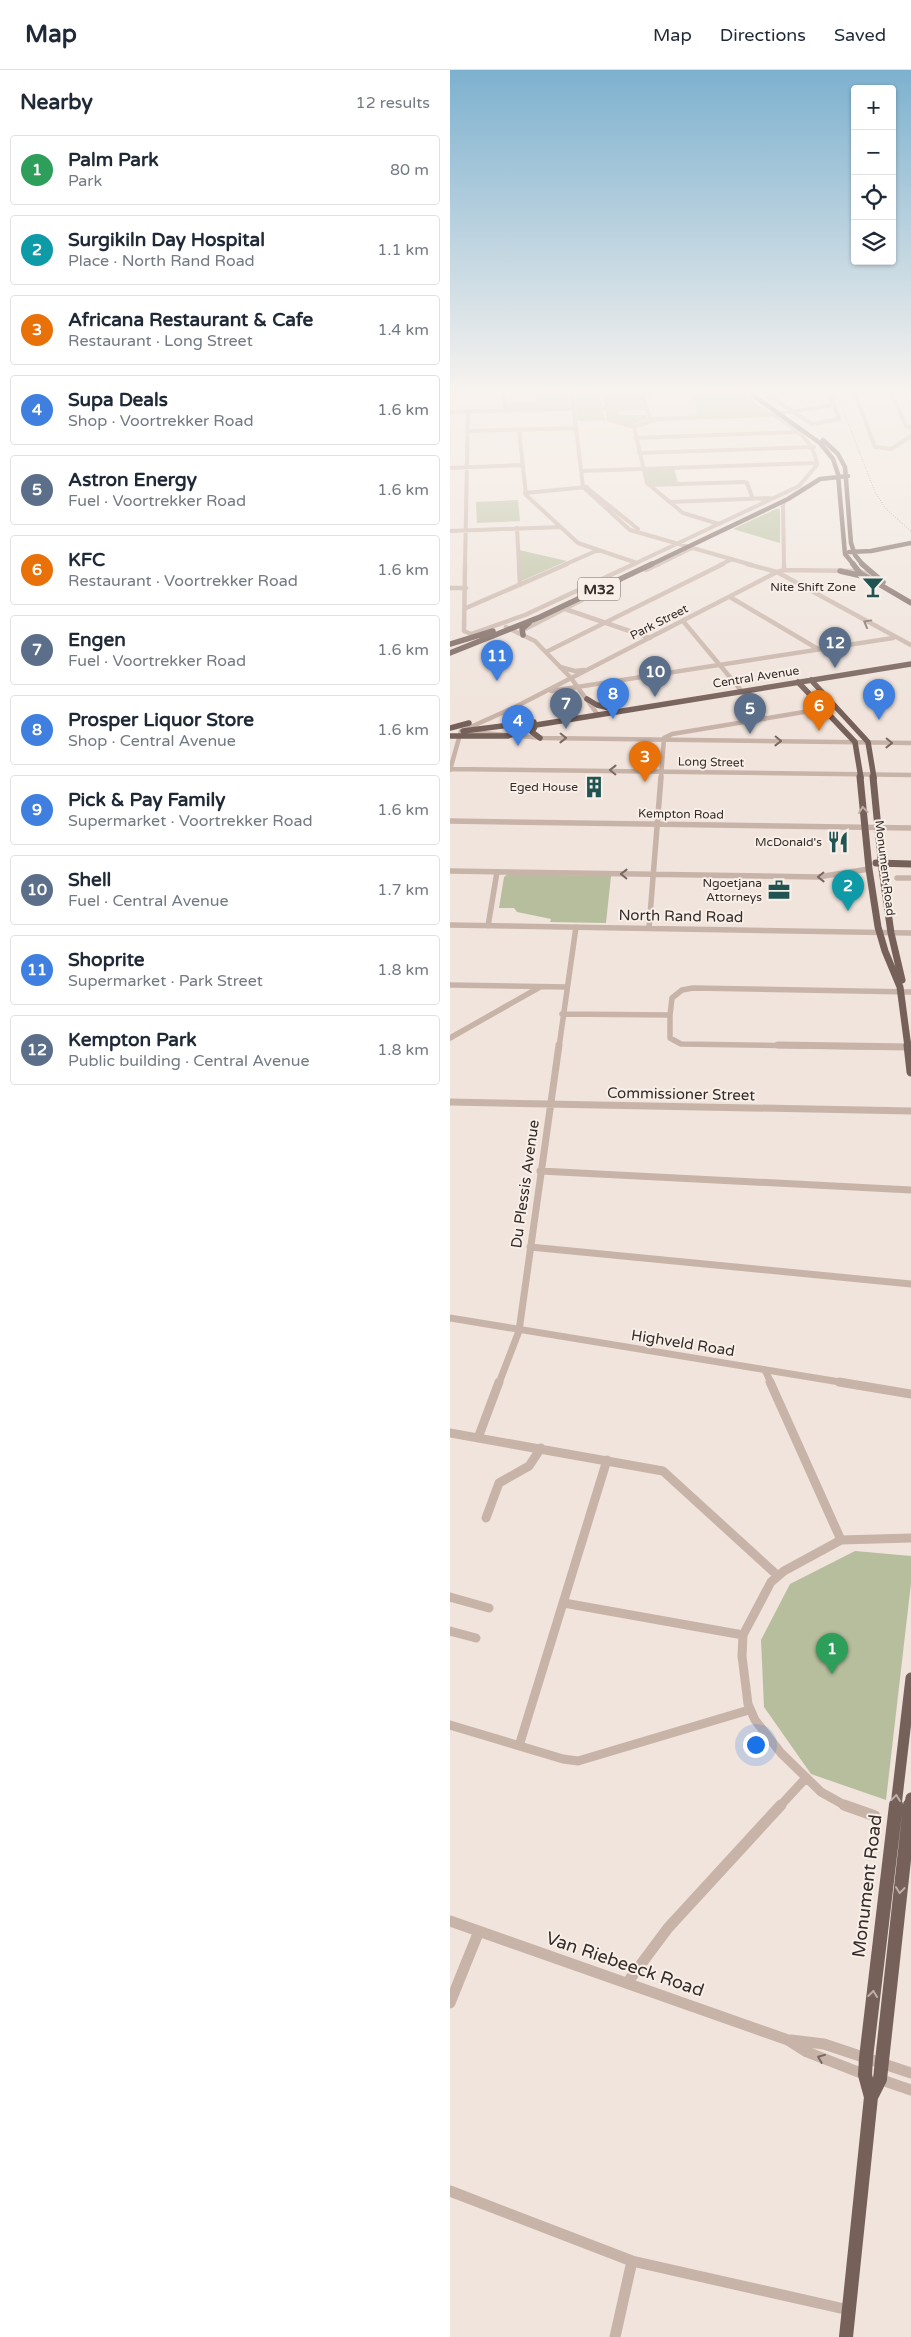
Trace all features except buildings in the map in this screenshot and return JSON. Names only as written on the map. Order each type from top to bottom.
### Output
[{"type":"main road","name":"M32","points":[[450,650],[540,617],[779,500]]},
{"type":"main road","name":"M32","points":[[450,654],[785,500]]},
{"type":"main road","points":[[840,500],[844,550],[848,559],[864,576],[911,603]]},
{"type":"main road","points":[[848,500],[851,546],[860,563],[874,576],[911,598]]},
{"type":"main road","points":[[840,503],[848,504]]},
{"type":"main road","points":[[844,550],[854,553],[911,543]]},
{"type":"main road","points":[[851,546],[860,550],[871,551]]},
{"type":"main road","points":[[860,563],[871,551]]},
{"type":"main road","points":[[848,559],[854,553]]},
{"type":"main road","points":[[840,571],[853,566]]},
{"type":"main road","points":[[840,571],[864,576]]},
{"type":"main road","points":[[450,644],[506,629],[524,634],[522,630],[524,626],[540,617]]},
{"type":"main road","name":"Central Avenue","points":[[460,734],[911,664]]},
{"type":"main road","points":[[811,680],[868,742]]},
{"type":"main road","points":[[798,682],[855,742]]},
{"type":"main road","points":[[587,698],[606,708],[624,709]]},
{"type":"main road","name":"Central Avenue","points":[[596,714],[634,708]]},
{"type":"main road","points":[[450,736],[460,734],[503,736],[515,734],[536,725],[596,714]]},
{"type":"main road","points":[[450,730],[469,723]]},
{"type":"main road","points":[[536,725],[532,732],[540,738]]},
{"type":"main road","points":[[450,730],[460,734]]},
{"type":"main road","name":"Monument Road","points":[[855,742],[869,866],[879,932],[901,989],[911,1072]]},
{"type":"main road","name":"Monument Road","points":[[868,742],[882,866],[891,933],[902,980],[901,989]]},
{"type":"main road","points":[[880,850],[902,864]]},
{"type":"main road","points":[[869,866],[911,864]]},
{"type":"main road","points":[[882,866],[911,870]]},
{"type":"main road","name":"Monument Road","points":[[871,2097],[865,2075],[866,2058],[911,1678]]},
{"type":"main road","name":"Monument Road","points":[[846,2337],[871,2097],[880,2079],[911,1798]]},
{"type":"street","points":[[467,500],[464,631],[471,634],[517,618],[637,562],[686,545]]},
{"type":"street","points":[[532,500],[578,543],[637,562]]},
{"type":"street","points":[[595,500],[626,527],[777,572],[894,638],[911,645]]},
{"type":"street","points":[[603,500],[632,526],[656,536]]},
{"type":"street","points":[[667,500],[685,513],[719,524]]},
{"type":"street","points":[[670,502],[731,500]]},
{"type":"street","points":[[524,634],[565,608],[686,545],[719,524],[770,500]]},
{"type":"street","points":[[784,570],[783,508],[785,500]]},
{"type":"street","points":[[769,508],[783,508]]},
{"type":"street","points":[[626,527],[632,526]]},
{"type":"street","points":[[450,531],[560,527]]},
{"type":"street","points":[[517,528],[520,585]]},
{"type":"street","points":[[466,608],[598,550]]},
{"type":"street","points":[[546,652],[732,560]]},
{"type":"street","name":"Park Street","points":[[460,734],[569,678],[589,670],[777,572],[784,570],[858,571],[874,576]]},
{"type":"street","points":[[450,588],[466,588]]},
{"type":"street","points":[[730,597],[818,649]]},
{"type":"street","points":[[565,608],[650,638]]},
{"type":"street","points":[[683,621],[765,719]]},
{"type":"street","points":[[506,629],[524,634],[535,641],[560,667],[596,714]]},
{"type":"street","points":[[544,692],[894,638]]},
{"type":"street","points":[[560,667],[575,671],[589,670]]},
{"type":"street","points":[[576,687],[587,698],[596,714]]},
{"type":"street","points":[[663,740],[672,734],[822,709]]},
{"type":"street","points":[[450,769],[460,734]]},
{"type":"street","points":[[515,734],[540,738],[911,743]]},
{"type":"street","points":[[649,928],[663,740]]},
{"type":"street","name":"Long Street","points":[[450,769],[911,774]]},
{"type":"street","name":"Kempton Road","points":[[450,821],[911,828]]},
{"type":"street","points":[[450,871],[825,877],[836,876],[849,870],[869,866]]},
{"type":"street","points":[[488,926],[497,872]]},
{"type":"street","points":[[897,878],[911,878]]},
{"type":"street","name":"North Rand Road","points":[[450,925],[911,933]]},
{"type":"street","name":"Du Plessis Avenue","points":[[478,1438],[519,1331],[562,1014],[576,927]]},
{"type":"street","points":[[450,985],[567,987]]},
{"type":"street","points":[[450,1038],[540,986]]},
{"type":"street","points":[[909,1047],[681,1044],[670,1038],[670,1015],[672,998],[682,990],[693,988],[901,989],[911,992]]},
{"type":"street","points":[[562,1014],[670,1015]]},
{"type":"street","name":"Commissioner Street","points":[[450,1103],[911,1111]]},
{"type":"street","points":[[540,1171],[911,1190]]},
{"type":"street","points":[[530,1247],[911,1284]]},
{"type":"street","name":"Highveld Road","points":[[450,1318],[519,1331],[911,1394]]},
{"type":"street","points":[[765,1370],[841,1540]]},
{"type":"street","points":[[450,1433],[650,1467],[663,1471],[777,1575]]},
{"type":"street","points":[[486,1518],[499,1483],[532,1465],[538,1459],[541,1448]]},
{"type":"street","points":[[519,1746],[607,1460]]},
{"type":"street","points":[[875,1816],[836,1802],[805,1779],[781,1753],[749,1710],[742,1656],[743,1635],[759,1602],[777,1575],[841,1540],[911,1538]]},
{"type":"street","points":[[450,1597],[489,1608]]},
{"type":"street","points":[[564,1603],[743,1635]]},
{"type":"street","points":[[450,1631],[476,1638]]},
{"type":"street","points":[[450,1725],[563,1760],[578,1761],[749,1710]]},
{"type":"street","points":[[627,1983],[640,1963],[668,1928],[805,1779]]},
{"type":"street","points":[[894,1821],[909,1825]]},
{"type":"street","name":"Van Riebeeck Road","points":[[450,1921],[788,2040],[807,2052],[865,2075],[911,2090]]},
{"type":"street","points":[[450,2003],[479,1931]]},
{"type":"street","name":"Van Riebeeck Road","points":[[788,2040],[824,2044],[911,2073]]},
{"type":"street","points":[[450,2191],[632,2261],[849,2310]]},
{"type":"street","points":[[615,2337],[632,2261]]},
{"type":"green space","points":[[518,500],[520,521],[477,523],[476,502]]},
{"type":"green space","points":[[776,509],[780,509],[780,543],[733,529]]},
{"type":"green space","points":[[519,550],[567,561],[519,582]]},
{"type":"green space","points":[[508,874],[611,876],[606,923],[550,922],[551,919],[517,912],[514,908],[499,908],[504,877]]},
{"type":"green space","points":[[855,1551],[911,1556],[911,1583],[886,1800],[811,1774],[764,1707],[761,1640],[790,1584]]},
{"type":"railway","points":[[880,500],[886,509],[911,531]]},
{"type":"place","name":"Nite Shift Zone","points":[[873,587]]},
{"type":"place","name":"Kempton Park","points":[[835,668]]},
{"type":"place","name":"Shoprite","points":[[497,681]]},
{"type":"place","name":"Shell","points":[[655,697]]},
{"type":"place","name":"Prosper Liquor Store","points":[[613,719]]},
{"type":"place","name":"Pick & Pay Family","points":[[879,720]]},
{"type":"place","name":"Engen","points":[[566,729]]},
{"type":"place","name":"KFC","points":[[819,731]]},
{"type":"place","name":"Astron Energy","points":[[750,734]]},
{"type":"place","name":"Supa Deals","points":[[518,746]]},
{"type":"place","name":"Africana Restaurant & Cafe","points":[[645,782]]},
{"type":"place","name":"Eged House","points":[[594,787]]},
{"type":"place","name":"McDonald's","points":[[838,842]]},
{"type":"place","name":"Ngoetjana Attorneys","points":[[779,890]]},
{"type":"place","name":"Surgikiln Day Hospital","points":[[848,911]]},
{"type":"place","name":"Palm Park","points":[[832,1674]]}]
